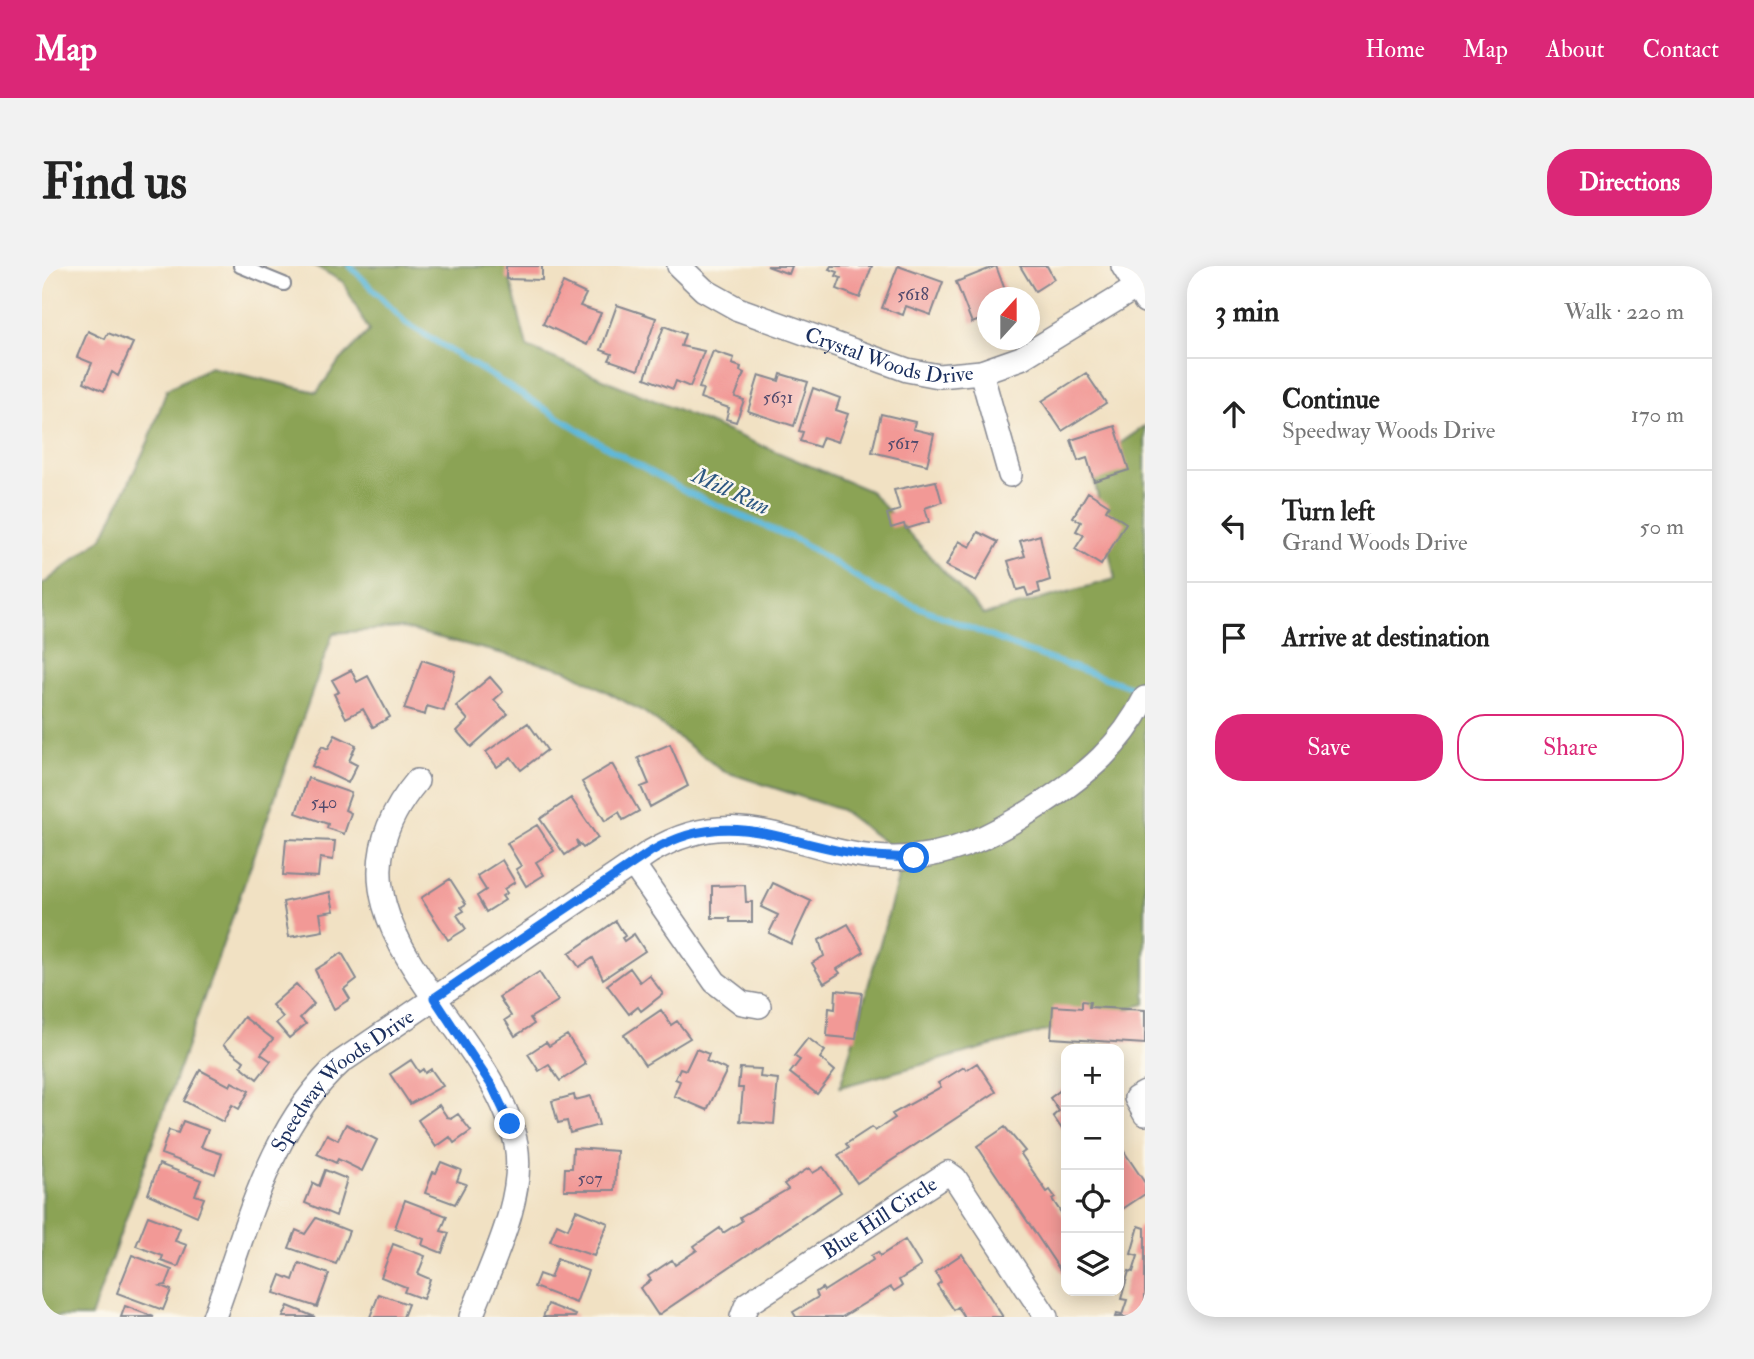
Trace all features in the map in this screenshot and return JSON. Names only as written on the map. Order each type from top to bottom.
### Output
[{"type":"street","name":"Crystal Woods Drive","points":[[680,266],[704,290],[738,309],[906,370],[939,376],[981,372],[1021,358],[1141,294]]},
{"type":"street","points":[[1124,266],[1141,294]]},
{"type":"street","points":[[981,372],[1010,475]]},
{"type":"street","name":"Speedway Woods Drive","points":[[214,1317],[275,1152],[299,1107],[341,1062],[633,864],[668,842],[705,830],[725,827],[755,829],[884,858],[925,856],[964,847],[992,836],[1080,779],[1117,744],[1145,698]]},
{"type":"street","points":[[417,781],[399,806],[387,834],[383,853],[382,893],[392,933],[498,1095],[516,1144],[517,1187],[471,1317]]},
{"type":"street","points":[[633,864],[715,982],[742,1003],[759,1006]]},
{"type":"street","points":[[1145,1093],[1136,1098],[1145,1114]]},
{"type":"street","name":"Blue Hill Circle","points":[[742,1317],[747,1304],[948,1173],[955,1178],[1046,1317]]},
{"type":"lane","points":[[240,266],[284,284]]},
{"type":"green space","points":[[315,266],[507,266],[527,347],[870,491],[984,615],[1115,579],[1091,464],[1145,426],[1145,1004],[840,1087],[904,857],[841,810],[723,771],[644,712],[567,670],[401,628],[333,633],[91,1317],[42,1317],[42,585],[103,537],[149,440],[167,389],[210,367],[317,392],[338,363],[369,331],[343,282]]},
{"type":"building","points":[[506,266],[542,266],[542,280],[506,279]]},
{"type":"building","points":[[767,266],[792,266],[789,274]]},
{"type":"building","points":[[831,266],[872,266],[860,298],[837,289],[841,278],[836,276],[838,272],[829,269]]},
{"type":"building","points":[[898,266],[943,282],[931,315],[906,306],[903,315],[882,308]]},
{"type":"building","points":[[996,266],[1004,287],[977,287],[977,321],[972,323],[956,282]]},
{"type":"building","points":[[1020,266],[1047,266],[1054,279],[1040,288],[1033,287]]},
{"type":"building","points":[[563,283],[586,294],[580,306],[601,313],[587,345],[543,324]]},
{"type":"building","points":[[617,305],[656,318],[638,370],[609,360],[612,354],[601,350]]},
{"type":"building","points":[[664,326],[685,334],[681,346],[704,351],[690,387],[676,381],[673,389],[645,378]]},
{"type":"building","points":[[88,331],[105,339],[108,333],[133,343],[118,376],[112,372],[104,391],[84,382],[92,363],[77,357]]},
{"type":"building","points":[[713,351],[734,358],[732,364],[741,367],[740,371],[744,373],[735,397],[744,400],[736,422],[726,419],[729,408],[700,398],[703,389],[699,388]]},
{"type":"building","points":[[1086,373],[1106,403],[1062,431],[1042,401]]},
{"type":"building","points":[[781,374],[808,382],[794,426],[748,411],[759,375],[779,381]]},
{"type":"building","points":[[813,388],[840,398],[836,410],[848,414],[838,442],[823,437],[819,447],[800,441],[803,432],[799,431]]},
{"type":"building","points":[[881,414],[915,422],[913,429],[934,434],[927,465],[872,452]]},
{"type":"building","points":[[1115,426],[1129,470],[1094,481],[1087,458],[1078,461],[1071,440]]},
{"type":"building","points":[[936,481],[942,502],[925,508],[929,522],[906,529],[904,524],[891,528],[887,514],[900,510],[894,490]]},
{"type":"building","points":[[1088,492],[1109,505],[1106,510],[1126,523],[1101,565],[1075,549],[1084,535],[1076,531],[1081,522],[1073,517]]},
{"type":"building","points":[[978,532],[998,542],[976,581],[946,566],[959,541],[970,547]]},
{"type":"building","points":[[1040,535],[1050,580],[1038,584],[1040,592],[1028,596],[1025,588],[1017,590],[1008,561],[1025,556],[1020,541]]},
{"type":"building","points":[[422,660],[455,671],[444,711],[427,706],[425,715],[404,709]]},
{"type":"building","points":[[351,670],[357,682],[368,676],[390,717],[373,727],[363,709],[346,718],[334,694],[339,692],[332,680]]},
{"type":"building","points":[[490,677],[503,692],[494,700],[508,714],[471,747],[457,731],[468,720],[456,706]]},
{"type":"building","points":[[528,723],[547,750],[521,770],[511,757],[497,767],[486,752]]},
{"type":"building","points":[[335,735],[356,745],[349,761],[357,765],[348,783],[312,766],[322,746],[328,749]]},
{"type":"building","points":[[670,744],[688,786],[650,807],[641,787],[649,784],[638,758]]},
{"type":"building","points":[[612,764],[639,811],[623,820],[619,812],[605,821],[582,782]]},
{"type":"building","points":[[308,778],[351,793],[345,810],[351,813],[344,834],[327,828],[328,824],[296,813]]},
{"type":"building","points":[[571,798],[598,838],[583,848],[576,840],[578,846],[565,855],[540,819]]},
{"type":"building","points":[[537,825],[554,851],[536,862],[544,875],[526,886],[516,869],[521,866],[507,843]]},
{"type":"building","points":[[286,839],[335,841],[333,860],[320,858],[318,877],[283,875]]},
{"type":"building","points":[[502,860],[515,882],[504,889],[507,893],[502,896],[505,900],[486,912],[477,896],[486,890],[477,876]]},
{"type":"building","points":[[450,879],[466,904],[461,907],[464,911],[457,915],[466,929],[448,940],[421,898]]},
{"type":"building","points":[[773,883],[811,901],[791,944],[769,933],[778,915],[761,907]]},
{"type":"building","points":[[745,885],[746,902],[752,902],[752,922],[730,922],[730,918],[712,918],[712,886]]},
{"type":"building","points":[[330,892],[334,911],[320,913],[323,931],[289,937],[283,902]]},
{"type":"building","points":[[616,921],[625,936],[622,938],[624,941],[634,934],[645,951],[603,979],[593,958],[579,967],[569,953]]},
{"type":"building","points":[[848,924],[864,952],[837,969],[840,973],[824,983],[812,963],[824,956],[819,940]]},
{"type":"building","points":[[342,953],[357,979],[344,989],[350,999],[334,1009],[315,970]]},
{"type":"building","points":[[630,968],[640,982],[649,975],[663,994],[641,1011],[638,1007],[629,1014],[607,985]]},
{"type":"building","points":[[539,972],[558,1001],[530,1018],[534,1024],[515,1036],[505,1020],[511,1016],[499,997]]},
{"type":"building","points":[[296,984],[314,1004],[300,1018],[306,1024],[289,1038],[276,1023],[283,1017],[272,1005]]},
{"type":"building","points":[[836,990],[862,993],[856,1039],[827,1036],[829,1008],[835,1009]]},
{"type":"building","points":[[1082,1001],[1090,1002],[1089,1007],[1145,1010],[1145,1044],[1051,1038],[1053,1006],[1082,1008]]},
{"type":"building","points":[[661,1010],[671,1025],[677,1021],[690,1038],[645,1065],[624,1035]]},
{"type":"building","points":[[244,1017],[273,1039],[261,1054],[271,1061],[257,1079],[241,1066],[244,1061],[223,1045]]},
{"type":"building","points":[[567,1035],[586,1064],[560,1081],[549,1065],[539,1071],[528,1054],[546,1042],[549,1046]]},
{"type":"building","points":[[808,1038],[825,1051],[820,1058],[835,1071],[817,1094],[790,1073],[800,1060],[794,1056]]},
{"type":"building","points":[[696,1049],[709,1054],[706,1061],[727,1070],[707,1110],[674,1096],[680,1081],[675,1079],[680,1068],[686,1070]]},
{"type":"building","points":[[411,1060],[419,1072],[423,1069],[425,1073],[431,1069],[443,1086],[410,1104],[390,1074]]},
{"type":"building","points":[[977,1063],[996,1092],[857,1183],[838,1155],[849,1148],[846,1144],[872,1127],[875,1131],[895,1118],[892,1114],[941,1087],[938,1083],[964,1067],[966,1070]]},
{"type":"building","points":[[740,1068],[761,1069],[760,1077],[778,1079],[774,1124],[740,1121],[743,1088],[738,1088]]},
{"type":"building","points":[[200,1070],[230,1086],[232,1082],[249,1091],[239,1109],[232,1105],[223,1122],[184,1101]]},
{"type":"building","points":[[1061,1090],[1061,1128],[1053,1116],[1059,1111],[1050,1098]]},
{"type":"building","points":[[574,1095],[575,1100],[591,1096],[599,1125],[570,1133],[567,1121],[558,1123],[552,1101]]},
{"type":"building","points":[[439,1105],[447,1117],[452,1118],[458,1114],[471,1131],[454,1143],[450,1137],[436,1147],[418,1120]]},
{"type":"building","points":[[183,1121],[208,1130],[201,1147],[222,1154],[215,1174],[161,1154],[169,1130],[178,1133]]},
{"type":"building","points":[[346,1124],[377,1140],[362,1171],[338,1159],[336,1163],[317,1154],[327,1134],[338,1140]]},
{"type":"building","points":[[1005,1127],[1025,1151],[1021,1154],[1047,1192],[1050,1190],[1055,1197],[1052,1199],[1061,1212],[1061,1272],[977,1146]]},
{"type":"building","points":[[573,1148],[617,1151],[615,1190],[564,1190],[565,1168],[572,1168]]},
{"type":"building","points":[[1124,1152],[1145,1183],[1145,1194],[1124,1208]]},
{"type":"building","points":[[441,1162],[461,1170],[457,1181],[466,1184],[455,1204],[425,1193],[433,1172],[436,1173]]},
{"type":"building","points":[[159,1164],[201,1180],[195,1195],[204,1198],[197,1216],[148,1194]]},
{"type":"building","points":[[823,1167],[841,1192],[658,1315],[640,1288],[651,1280],[648,1276],[672,1260],[675,1265],[697,1250],[694,1246],[720,1228],[723,1233],[742,1221],[740,1217],[788,1189],[784,1184],[809,1168],[813,1173]]},
{"type":"building","points":[[325,1170],[347,1179],[336,1216],[305,1203],[313,1183],[319,1186]]},
{"type":"building","points":[[405,1200],[447,1216],[441,1231],[449,1233],[442,1253],[422,1245],[424,1239],[395,1228]]},
{"type":"building","points":[[576,1210],[608,1223],[594,1256],[550,1241],[557,1224],[568,1229]]},
{"type":"building","points":[[148,1216],[180,1228],[175,1241],[187,1245],[178,1267],[161,1261],[163,1256],[136,1246]]},
{"type":"building","points":[[316,1218],[349,1231],[336,1264],[289,1248],[296,1230],[305,1234]]},
{"type":"building","points":[[1139,1226],[1145,1228],[1145,1317],[1115,1317],[1116,1314],[1122,1315],[1127,1300],[1121,1299],[1129,1271],[1133,1272],[1138,1256],[1131,1254]]},
{"type":"building","points":[[905,1240],[921,1266],[899,1280],[902,1286],[894,1291],[891,1287],[842,1317],[796,1317],[793,1312],[818,1297],[816,1292],[822,1288],[824,1291],[873,1260],[871,1256],[878,1252],[880,1256]]},
{"type":"building","points":[[393,1244],[425,1256],[418,1274],[430,1279],[423,1299],[404,1292],[406,1287],[381,1277]]},
{"type":"building","points":[[962,1254],[1003,1317],[964,1317],[958,1307],[954,1310],[937,1285],[941,1282],[935,1272]]},
{"type":"building","points":[[132,1255],[172,1270],[166,1285],[161,1286],[171,1290],[163,1310],[117,1293]]},
{"type":"building","points":[[557,1259],[588,1271],[576,1303],[534,1287],[539,1274],[550,1278]]},
{"type":"building","points":[[299,1263],[329,1274],[317,1307],[274,1293],[281,1275],[293,1280]]},
{"type":"building","points":[[379,1294],[408,1304],[403,1317],[370,1317]]},
{"type":"building","points":[[548,1304],[576,1315],[543,1317]]},
{"type":"building","points":[[125,1306],[154,1317],[121,1317]]},
{"type":"building","points":[[288,1306],[315,1317],[283,1317]]},
{"type":"waterway","name":"Mill Run","points":[[350,266],[406,323],[610,449],[687,492],[799,541],[877,590],[1024,650],[1131,687]]},
{"type":"route","points":[[510,1124],[498,1095],[434,998],[650,852],[686,836],[725,827],[755,829],[864,855],[914,858]]}]
